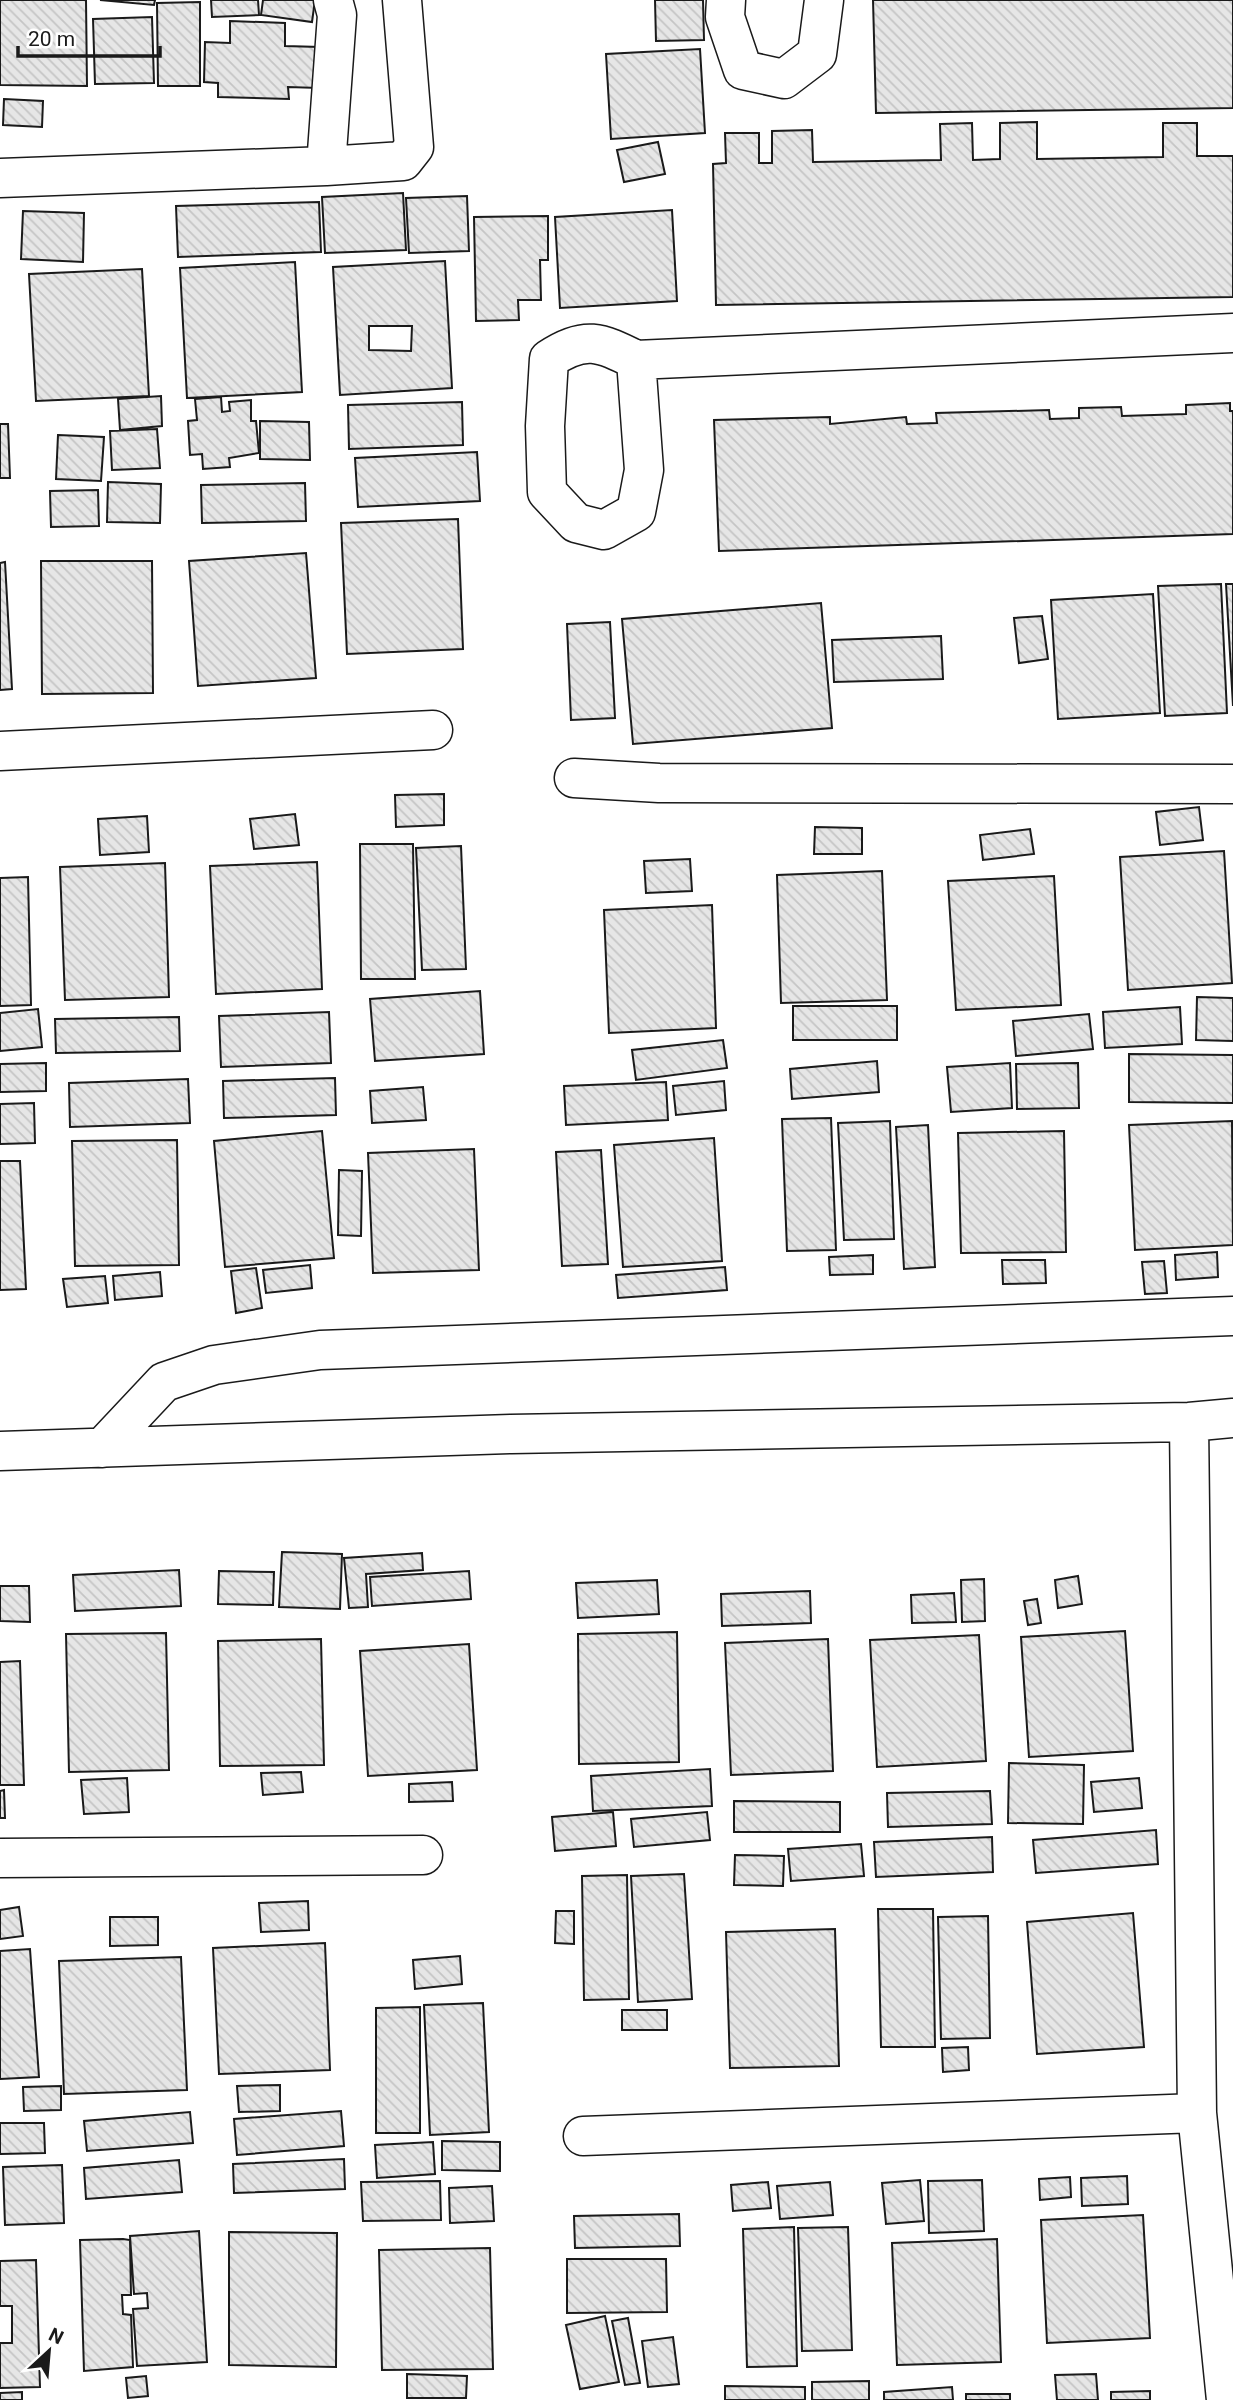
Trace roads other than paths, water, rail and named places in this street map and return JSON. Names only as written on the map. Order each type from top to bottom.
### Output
[{"type":"street","points":[[326,166],[337,15],[333,0]]},
{"type":"street","points":[[0,178],[403,161],[414,147],[401,0]]},
{"type":"street","points":[[726,0],[725,17],[743,70],[784,79],[817,54],[824,0]]},
{"type":"street","points":[[636,360],[644,470],[636,512],[604,530],[576,523],[547,492],[545,426],[549,359],[568,346],[601,343],[636,360],[1233,333]]},
{"type":"street","points":[[0,751],[433,730]]},
{"type":"street","points":[[574,778],[659,783],[1233,785]]},
{"type":"street","points":[[102,1448],[164,1382],[214,1365],[320,1350],[1233,1316]]},
{"type":"street","points":[[0,1451],[511,1434],[1189,1422],[1233,1418]]},
{"type":"street","points":[[1189,1422],[1197,2113],[1226,2400]]},
{"type":"street","points":[[0,1858],[423,1855]]},
{"type":"street","points":[[583,2136],[1197,2113]]}]
